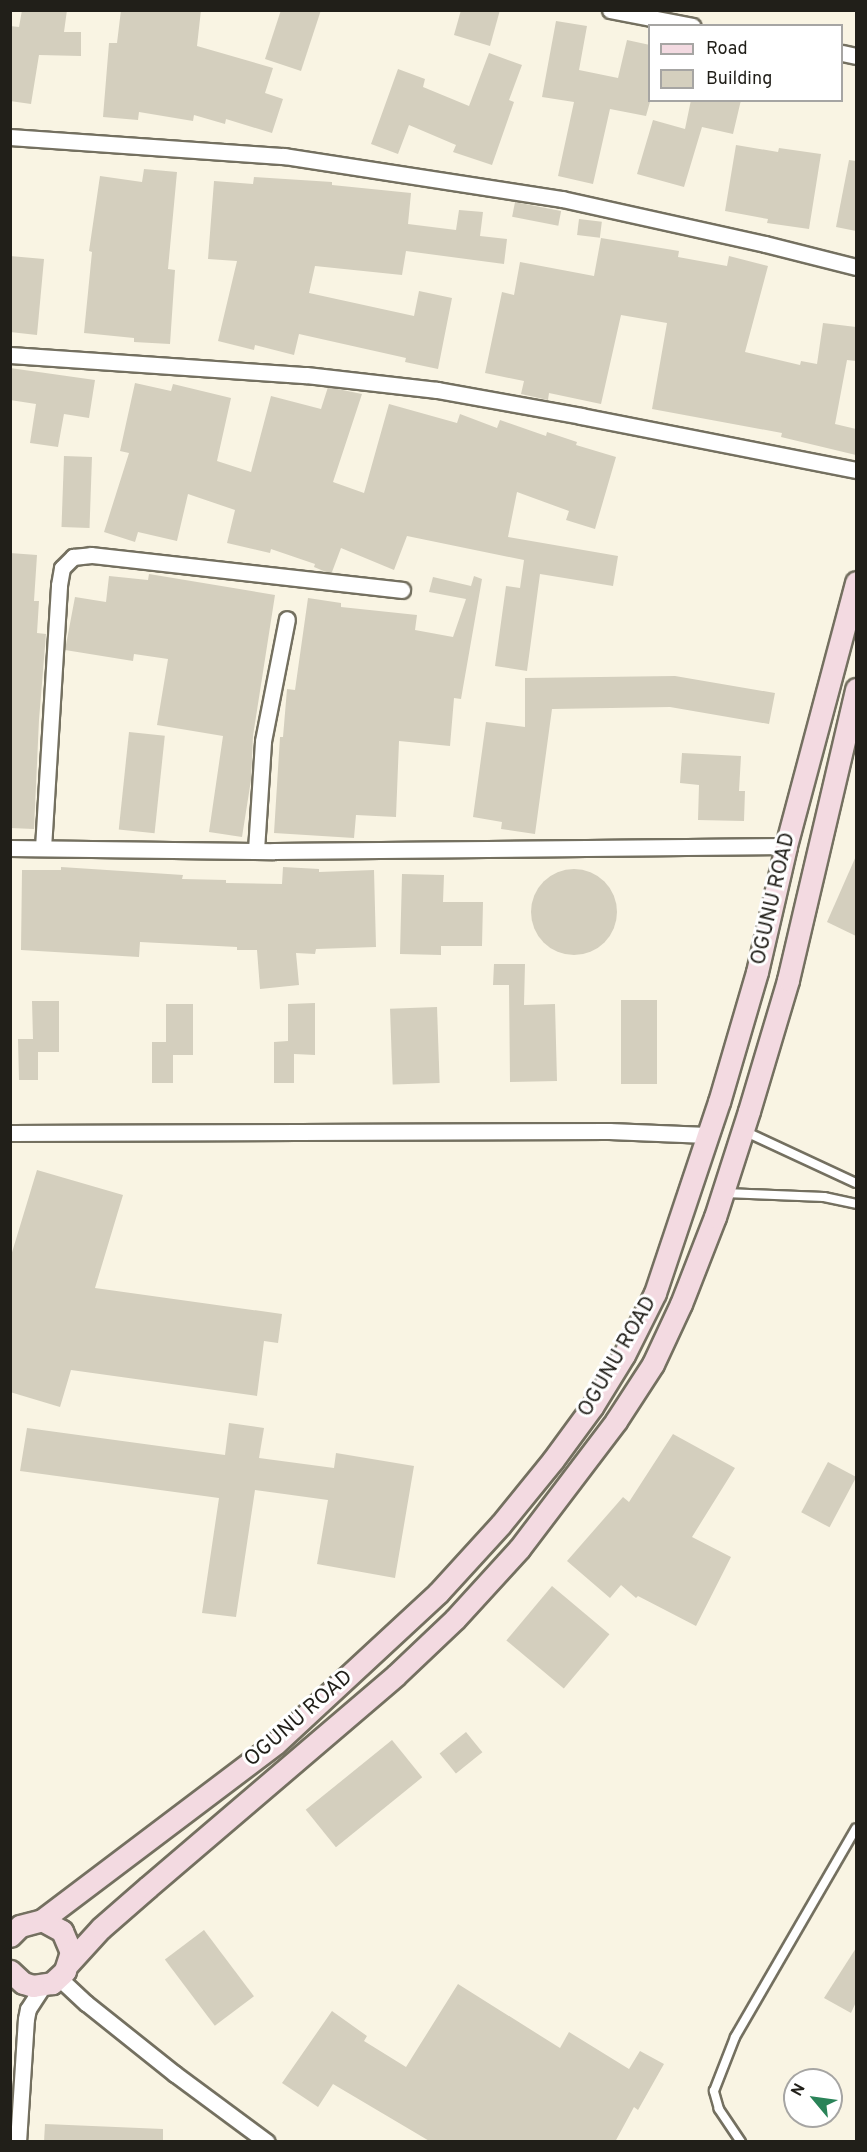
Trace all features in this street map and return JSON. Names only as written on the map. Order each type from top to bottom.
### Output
[{"type":"main road","name":"OGUNU ROAD","points":[[11,1935],[30,1921],[42,1920],[276,1743],[438,1593],[501,1524],[592,1407],[624,1355],[655,1293],[707,1135],[756,972],[786,846],[856,582]]},
{"type":"main road","name":"OGUNU ROAD","points":[[51,1978],[101,1928],[396,1675],[455,1619],[519,1549],[616,1421],[652,1364],[681,1304],[723,1193],[788,980],[856,690]]},
{"type":"main road","points":[[10,1971],[23,1983],[51,1978],[71,1952],[62,1931],[42,1920]]},
{"type":"main road","points":[[10,1982],[51,1978]]},
{"type":"street","points":[[610,10],[655,14],[686,24]]},
{"type":"street","points":[[10,137],[284,156],[527,194],[743,239],[856,267]]},
{"type":"street","points":[[10,355],[306,375],[437,390],[856,470]]},
{"type":"street","points":[[43,848],[59,585],[62,568],[72,557],[91,555],[402,590]]},
{"type":"street","points":[[256,850],[263,741],[287,620]]},
{"type":"street","points":[[10,848],[256,850],[786,846]]},
{"type":"street","points":[[10,1133],[609,1131],[707,1135]]},
{"type":"street","points":[[18,2142],[28,2009],[51,1978],[267,2142]]},
{"type":"lane","points":[[742,1130],[856,1184]]},
{"type":"lane","points":[[723,1193],[824,1197],[856,1204]]},
{"type":"lane","points":[[741,2142],[719,2109],[714,2091],[735,2037],[854,1839],[856,1828]]},
{"type":"building","points":[[22,10],[67,10],[64,32],[81,32],[81,56],[39,55],[31,104],[10,101],[10,26],[19,27]]},
{"type":"building","points":[[121,10],[201,10],[197,46],[273,68],[265,93],[283,99],[272,133],[226,119],[225,124],[194,115],[193,121],[139,112],[138,120],[103,117],[109,43],[117,43]]},
{"type":"building","points":[[281,10],[321,10],[301,71],[265,59]]},
{"type":"building","points":[[461,10],[500,10],[490,46],[454,35]]},
{"type":"building","points":[[556,21],[587,26],[579,70],[618,78],[627,40],[648,45],[648,102],[650,102],[646,116],[610,109],[593,184],[558,176],[574,102],[542,97]]},
{"type":"building","points":[[489,53],[522,65],[509,100],[514,102],[492,165],[453,152],[456,145],[409,125],[398,154],[371,144],[398,69],[425,79],[423,87],[469,106]]},
{"type":"building","points":[[691,102],[741,102],[733,134],[702,127],[684,187],[637,174],[653,120],[685,129]]},
{"type":"building","points":[[736,145],[778,152],[779,148],[821,154],[809,229],[767,223],[768,219],[725,211]]},
{"type":"building","points":[[849,160],[856,161],[856,231],[836,227]]},
{"type":"building","points":[[144,169],[177,172],[168,269],[175,270],[170,344],[134,342],[134,338],[84,333],[92,252],[89,251],[100,176],[142,182]]},
{"type":"building","points":[[254,177],[332,182],[332,185],[411,193],[408,224],[456,230],[459,210],[483,212],[480,236],[507,239],[504,264],[406,251],[402,275],[315,266],[309,293],[414,316],[419,291],[452,298],[438,369],[405,362],[406,358],[299,334],[294,355],[255,345],[254,350],[218,341],[237,261],[208,259],[214,181],[253,184]]},
{"type":"building","points":[[515,202],[561,211],[558,226],[512,217]]},
{"type":"building","points":[[579,219],[602,222],[600,238],[577,235]]},
{"type":"building","points":[[601,238],[679,251],[678,257],[727,266],[729,256],[768,266],[745,352],[800,365],[801,361],[817,364],[823,323],[856,327],[856,361],[847,360],[835,424],[856,429],[856,455],[781,437],[782,433],[652,409],[667,323],[621,315],[601,404],[549,393],[548,400],[521,394],[524,381],[485,373],[502,292],[514,295],[520,262],[594,276]]},
{"type":"building","points":[[10,256],[44,259],[37,335],[10,332]]},
{"type":"building","points":[[10,368],[95,380],[89,418],[64,414],[58,447],[30,443],[36,404],[10,400]]},
{"type":"building","points":[[135,383],[171,391],[173,384],[231,398],[217,461],[251,472],[271,396],[321,409],[328,387],[362,394],[333,482],[364,493],[389,404],[457,423],[460,414],[497,428],[500,420],[546,436],[547,432],[577,442],[576,445],[616,457],[595,529],[566,520],[569,511],[517,492],[508,537],[618,556],[613,586],[540,574],[527,671],[495,666],[506,586],[520,588],[524,560],[407,536],[394,570],[341,548],[332,572],[326,572],[314,567],[315,564],[271,549],[270,553],[227,543],[235,510],[188,494],[177,541],[138,532],[135,542],[104,532],[129,453],[120,451]]},
{"type":"building","points":[[64,456],[92,457],[90,528],[62,527]]},
{"type":"building","points":[[10,553],[37,555],[34,601],[39,601],[37,633],[46,634],[34,829],[10,828]]},
{"type":"building","points":[[149,574],[275,595],[253,736],[251,780],[242,837],[209,832],[223,736],[157,725],[168,659],[134,654],[133,661],[65,650],[75,597],[106,602],[109,576],[148,580]]},
{"type":"building","points":[[474,576],[482,579],[461,699],[454,698],[450,746],[399,741],[396,817],[356,815],[354,838],[274,833],[280,737],[283,737],[287,689],[295,690],[308,598],[341,603],[341,607],[417,615],[415,630],[453,637],[466,599],[429,592],[433,577],[471,586]]},
{"type":"building","points":[[675,676],[775,693],[769,724],[670,707],[552,709],[535,834],[501,829],[502,822],[473,817],[486,722],[525,727],[525,678]]},
{"type":"building","points":[[129,732],[165,736],[155,833],[119,829]]},
{"type":"building","points":[[682,753],[741,756],[739,791],[745,791],[744,821],[698,820],[699,785],[680,783]]},
{"type":"building","points":[[856,856],[856,936],[827,922]]},
{"type":"building","points":[[61,867],[183,875],[182,879],[226,880],[226,883],[282,884],[283,867],[319,869],[319,872],[374,870],[376,947],[316,949],[315,954],[296,953],[299,985],[260,989],[257,950],[140,942],[139,957],[21,950],[22,870],[61,870]]},
{"type":"building","points":[[574,869],[591,872],[605,881],[614,895],[617,912],[614,929],[605,943],[591,952],[574,955],[557,952],[543,943],[534,929],[531,912],[534,895],[543,881],[557,872]]},
{"type":"building","points":[[402,874],[444,875],[443,902],[483,902],[482,946],[441,946],[441,955],[400,954]]},
{"type":"building","points":[[494,964],[525,964],[524,1005],[555,1004],[557,1081],[510,1082],[509,985],[493,985]]},
{"type":"building","points":[[621,1000],[657,1000],[657,1084],[621,1084]]},
{"type":"building","points":[[32,1001],[59,1001],[59,1052],[38,1052],[38,1080],[19,1080],[18,1039],[33,1039]]},
{"type":"building","points":[[315,1003],[315,1055],[294,1054],[294,1083],[274,1083],[274,1042],[288,1041],[288,1004]]},
{"type":"building","points":[[166,1004],[193,1004],[193,1055],[173,1055],[173,1083],[152,1083],[152,1042],[166,1042]]},
{"type":"building","points":[[437,1007],[440,1083],[393,1085],[390,1009]]},
{"type":"building","points":[[37,1170],[123,1195],[95,1288],[282,1314],[278,1343],[264,1341],[257,1396],[71,1370],[60,1407],[10,1392],[10,1259]]},
{"type":"building","points":[[229,1423],[264,1428],[259,1458],[334,1468],[336,1453],[414,1466],[395,1578],[317,1564],[328,1500],[255,1490],[236,1617],[202,1613],[219,1498],[20,1471],[27,1428],[225,1455]]},
{"type":"building","points":[[673,1434],[735,1468],[692,1537],[731,1557],[696,1626],[638,1596],[636,1598],[621,1585],[610,1598],[567,1561],[623,1497],[629,1502]]},
{"type":"building","points":[[828,1462],[856,1477],[829,1527],[801,1512]]},
{"type":"building","points":[[552,1586],[609,1634],[564,1689],[506,1640]]},
{"type":"building","points":[[466,1732],[482,1752],[456,1774],[440,1753]]},
{"type":"building","points":[[392,1740],[422,1777],[336,1847],[306,1810]]},
{"type":"building","points":[[204,1930],[254,1996],[215,2026],[165,1959]]},
{"type":"building","points":[[856,1948],[856,2002],[851,2013],[824,1998]]},
{"type":"building","points":[[458,1984],[560,2048],[569,2032],[629,2069],[640,2051],[664,2064],[638,2110],[634,2107],[615,2142],[431,2142],[333,2084],[318,2107],[282,2083],[332,2011],[367,2036],[364,2041],[406,2067]]},
{"type":"building","points":[[45,2124],[163,2129],[163,2142],[44,2142]]}]
